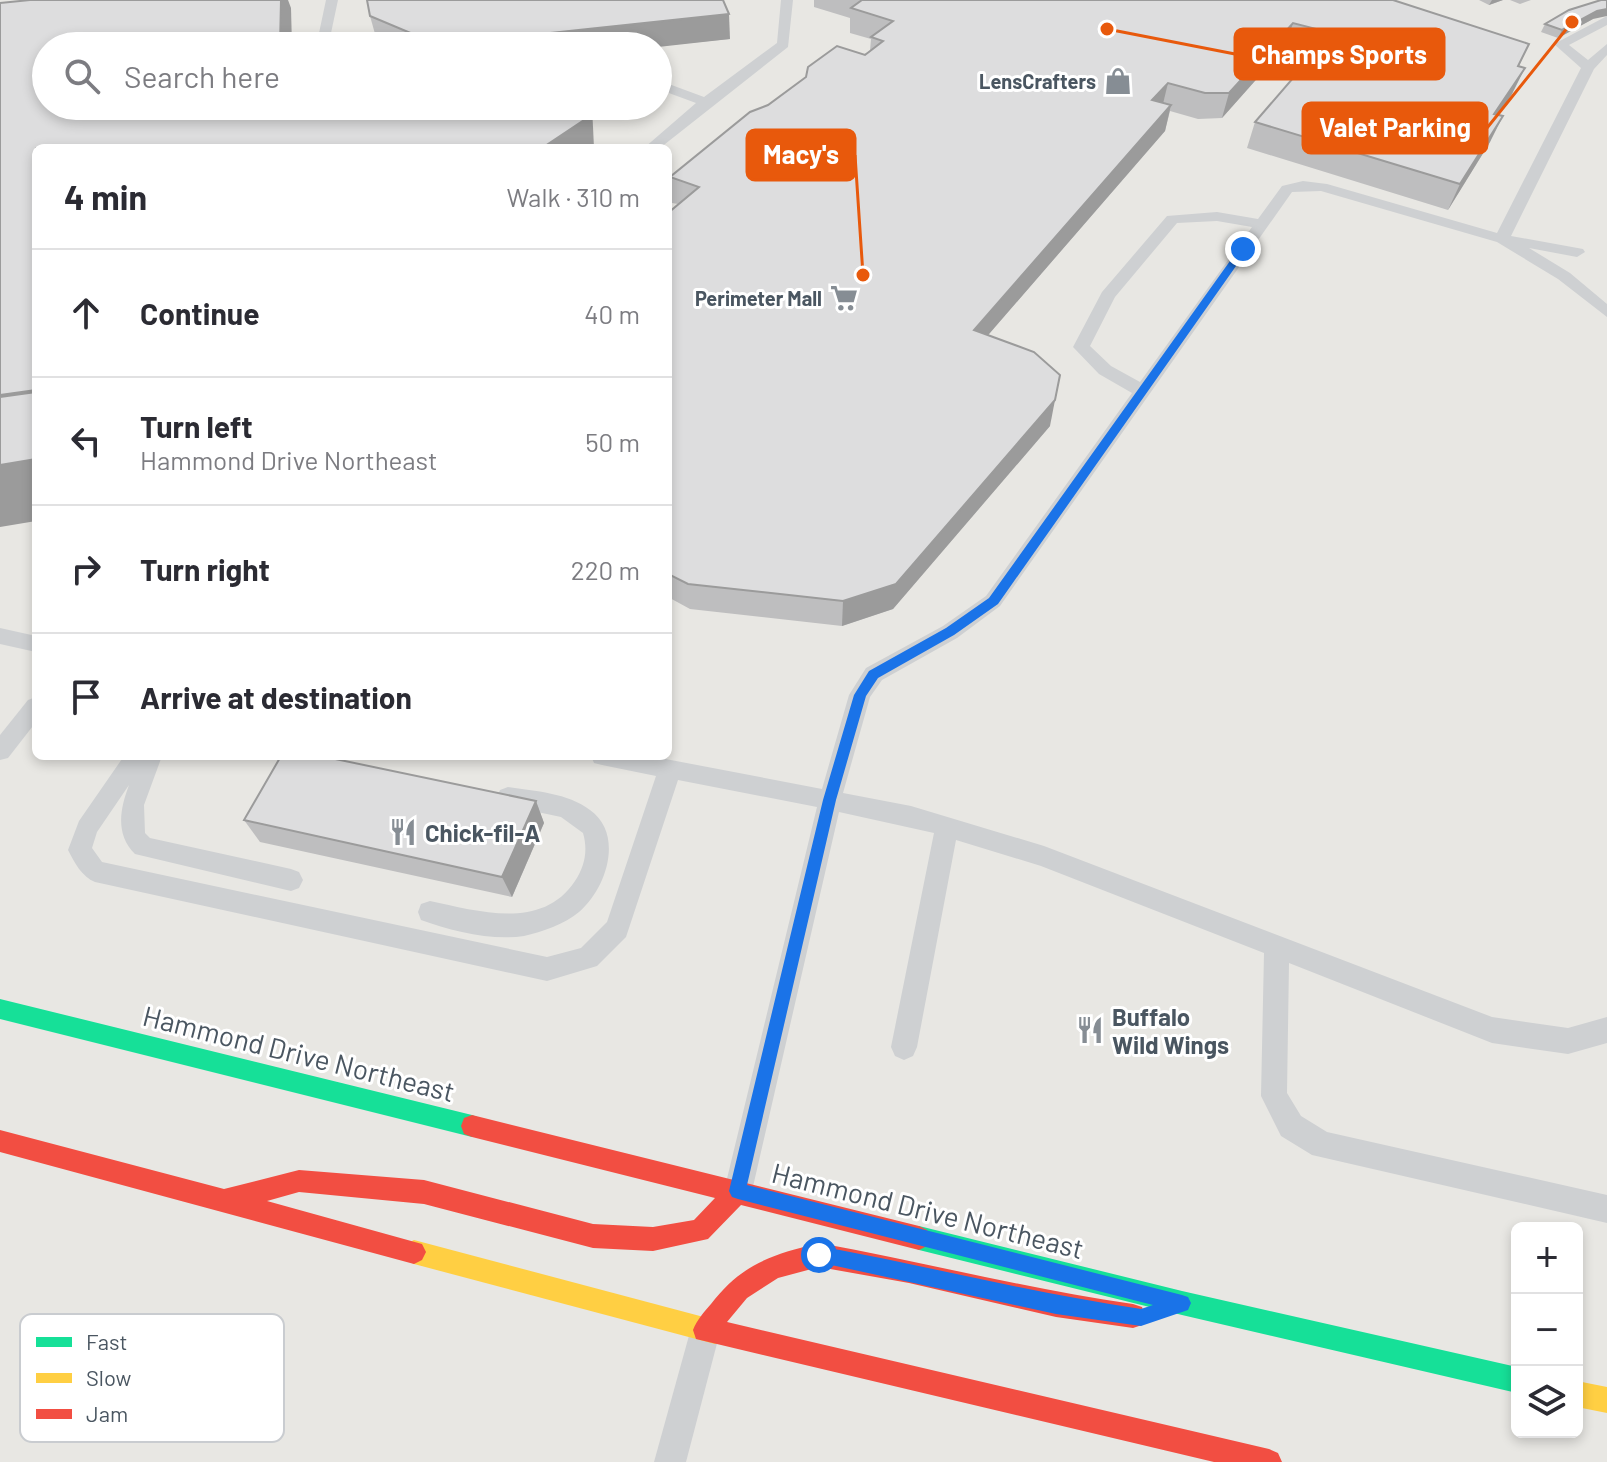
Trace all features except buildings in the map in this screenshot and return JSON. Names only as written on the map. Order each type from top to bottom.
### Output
[{"type":"main road","name":"Hammond Drive Northeast","points":[[0,1009],[1182,1303],[1511,1379]]},
{"type":"main road","points":[[0,1141],[705,1330],[1269,1462]]},
{"type":"main road","points":[[224,1200],[299,1181],[424,1192],[593,1236],[653,1239],[700,1231],[738,1191]]},
{"type":"main road","points":[[705,1330],[738,1289],[773,1267],[819,1255],[909,1271],[1056,1305],[1141,1318],[1182,1303]]},
{"type":"main road","points":[[1583,1395],[1607,1400]]},
{"type":"lane","points":[[325,32],[332,0]]},
{"type":"lane","points":[[656,144],[783,44],[787,0]]},
{"type":"lane","points":[[1502,239],[1599,58],[1560,44],[1607,20]]},
{"type":"lane","points":[[672,89],[706,102]]},
{"type":"lane","points":[[738,1191],[830,800],[860,695],[874,674],[950,632],[993,601],[1287,189],[1303,185],[1322,187],[1502,239],[1577,252]]},
{"type":"lane","points":[[1142,391],[1105,370],[1081,347],[1087,328],[1121,277],[1172,219],[1214,215],[1246,219],[1261,225]]},
{"type":"lane","points":[[1502,239],[1564,276],[1607,312]]},
{"type":"lane","points":[[0,636],[32,643]]},
{"type":"lane","points":[[0,751],[32,711]]},
{"type":"lane","points":[[133,760],[87,828],[80,850],[95,871],[547,969],[588,958],[617,929],[670,769]]},
{"type":"lane","points":[[150,760],[133,805],[133,837],[143,847],[291,880]]},
{"type":"lane","points":[[623,760],[830,800],[947,827],[1044,856],[1492,1030],[1568,1041],[1607,1030]]},
{"type":"lane","points":[[430,912],[496,925],[525,924],[554,914],[575,900],[590,877],[600,848],[597,829],[583,816],[564,808],[490,793]]},
{"type":"lane","points":[[904,1047],[947,827]]},
{"type":"lane","points":[[1277,944],[1274,1096],[1291,1126],[1322,1145],[1607,1209]]},
{"type":"lane","points":[[670,1462],[705,1330]]},
{"type":"shaded area","points":[[0,0],[1607,0],[1607,1462],[0,1462]]},
{"type":"traffic: fast","points":[[0,1009],[472,1126]]},
{"type":"traffic: fast","points":[[919,1238],[1182,1303],[1511,1379]]},
{"type":"traffic: slow","points":[[414,1252],[715,1332]]},
{"type":"traffic: slow","points":[[1583,1395],[1607,1400]]},
{"type":"traffic: jam","points":[[472,1126],[919,1238]]},
{"type":"traffic: jam","points":[[0,1141],[414,1252]]},
{"type":"traffic: jam","points":[[226,1200],[299,1181],[424,1192],[593,1236],[653,1239],[700,1231],[738,1191]]},
{"type":"traffic: jam","points":[[705,1330],[738,1289],[773,1267],[819,1255],[909,1271],[1056,1305],[1133,1316]]},
{"type":"traffic: jam","points":[[715,1332],[1269,1462]]},
{"type":"place","name":"Valet Parking","points":[[1572,22]]},
{"type":"place","name":"Champs Sports","points":[[1107,29]]},
{"type":"place","name":"LensCrafters","points":[[1118,81]]},
{"type":"place","name":"Macy's","points":[[863,275]]},
{"type":"place","name":"Perimeter Mall","points":[[844,298]]},
{"type":"place","name":"Chick-fil-A","points":[[403,832]]},
{"type":"place","name":"Buffalo Wild Wings","points":[[1090,1030]]},
{"type":"route","points":[[819,1255],[909,1271],[1056,1305],[1141,1318],[1182,1303],[738,1191],[830,800],[860,695],[874,674],[950,632],[993,601],[1243,249]]}]
